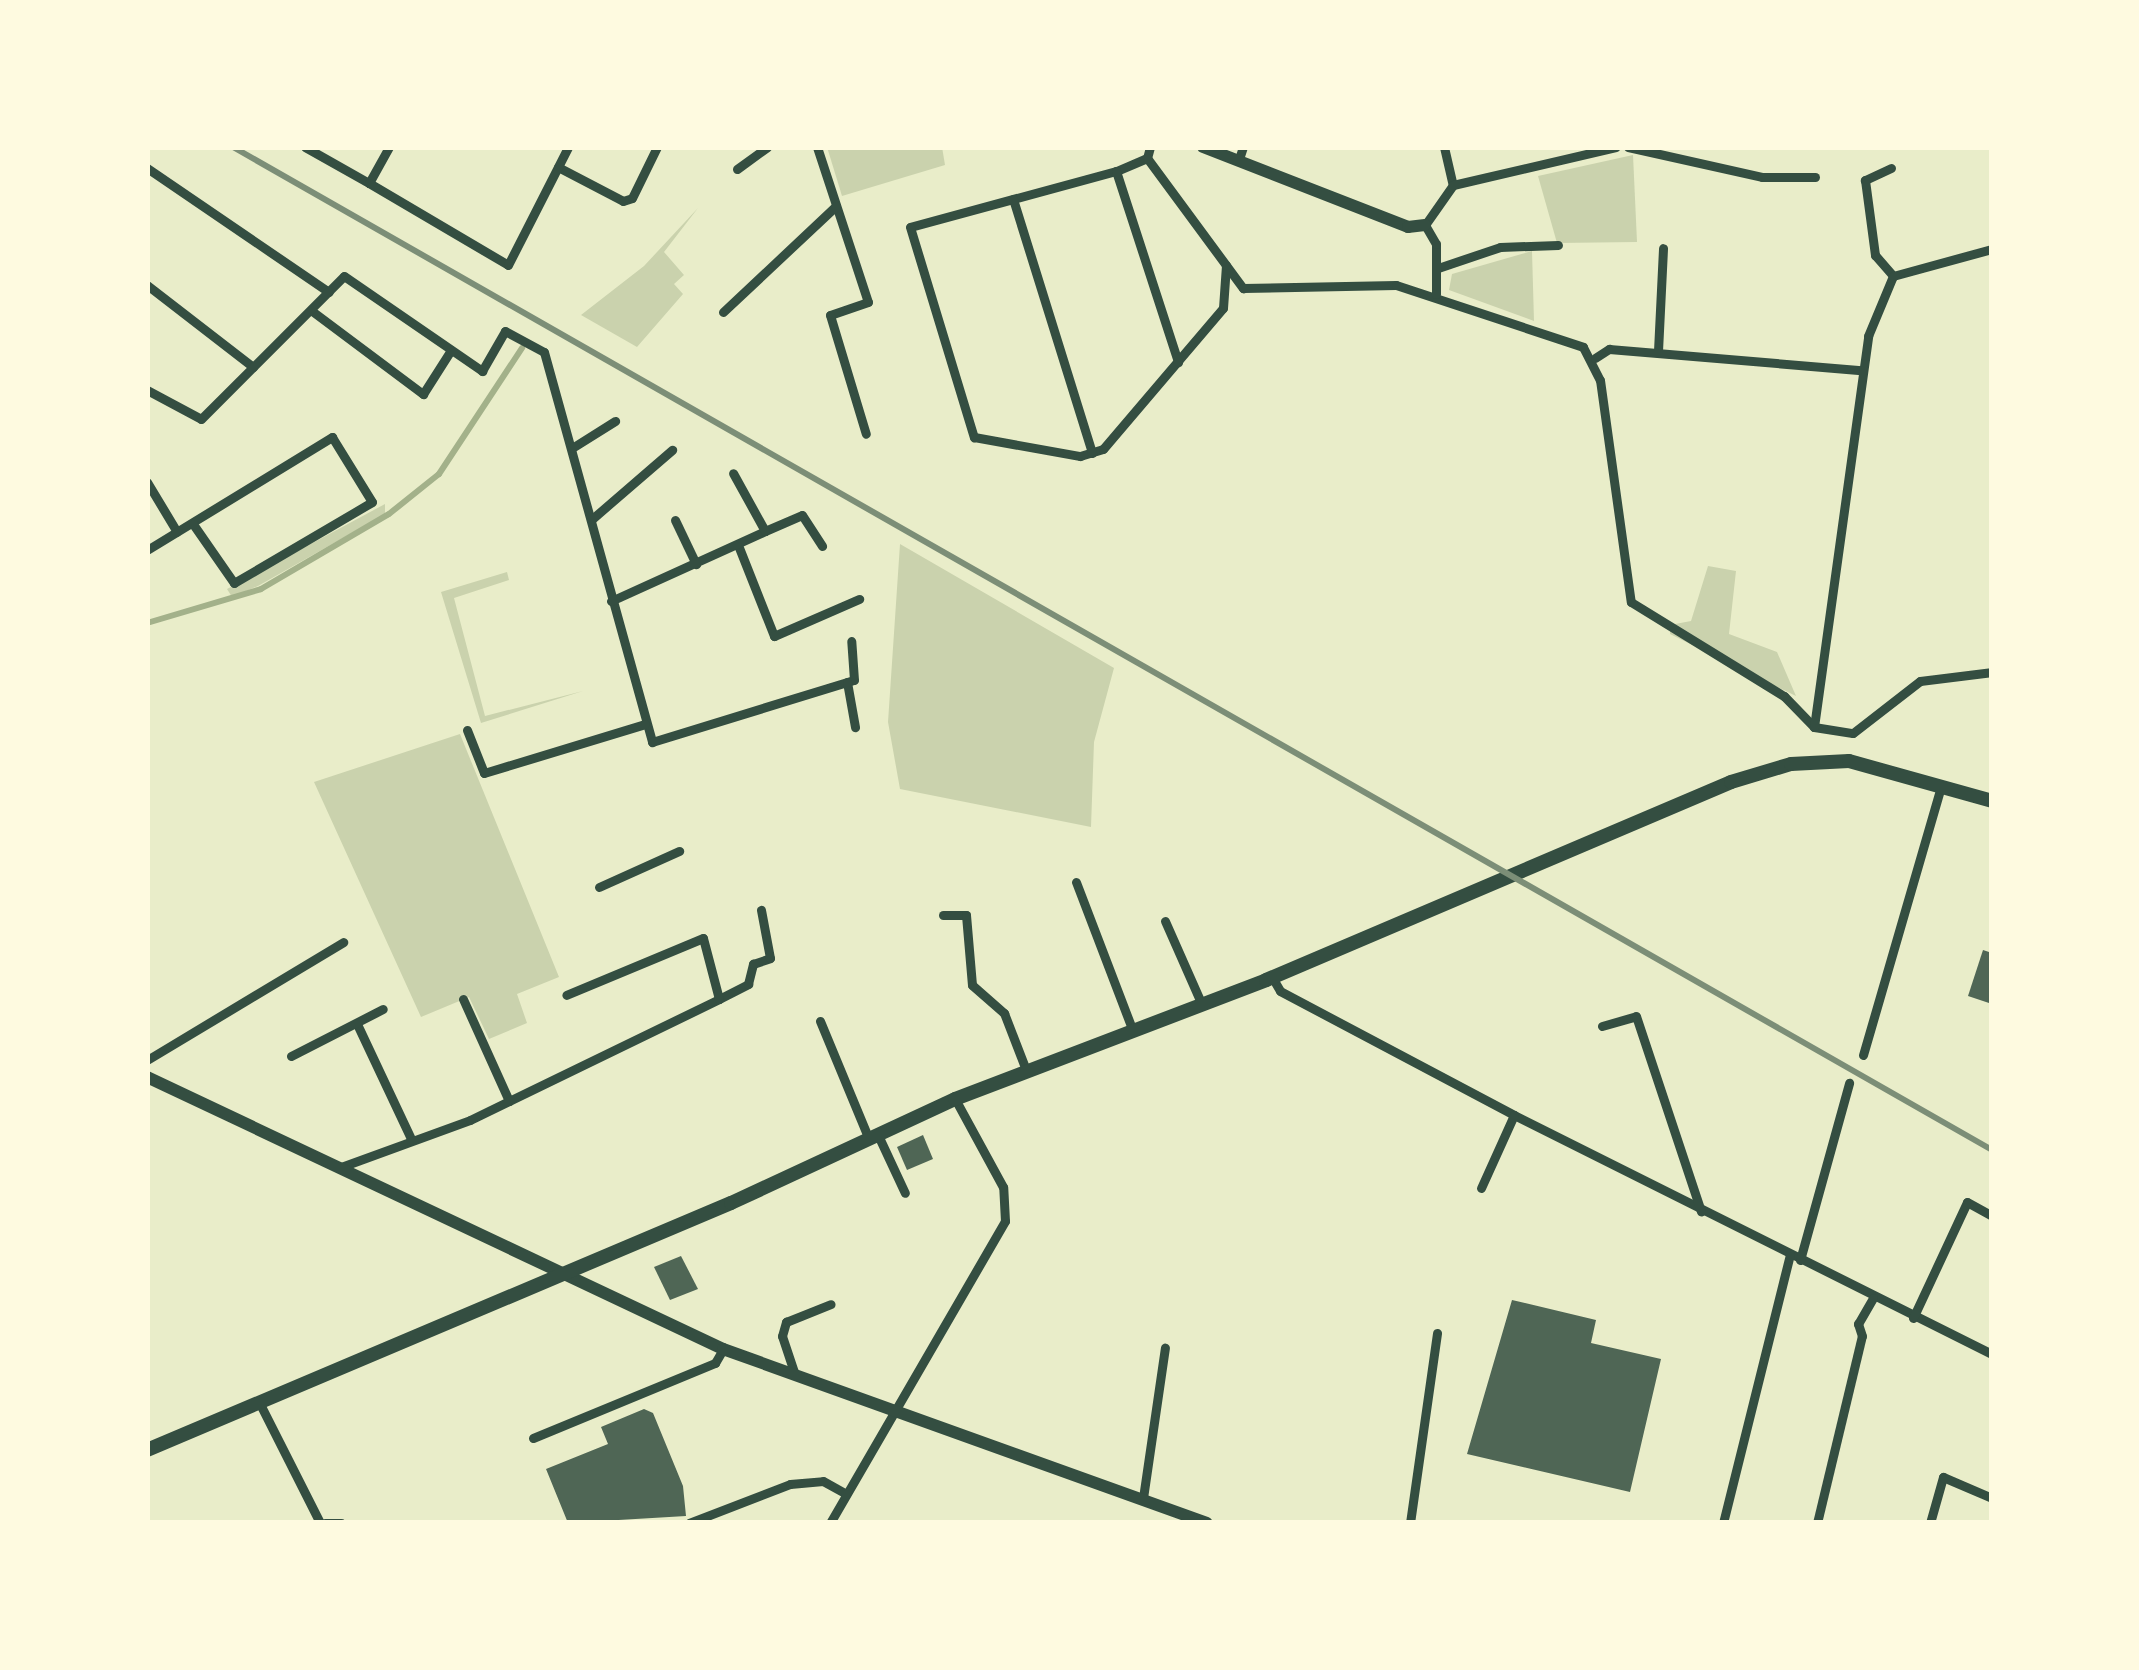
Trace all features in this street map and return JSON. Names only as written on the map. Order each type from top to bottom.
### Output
[{"type":"main road","points":[[147,1450],[560,1271],[731,1204],[955,1099],[1272,977],[1731,782],[1791,764],[1849,761],[1992,801]]},
{"type":"street","points":[[305,147],[508,265],[568,147]]},
{"type":"street","points":[[369,184],[389,147]]},
{"type":"street","points":[[558,167],[623,201],[632,198],[658,147]]},
{"type":"street","points":[[737,169],[767,147]]},
{"type":"street","points":[[817,147],[868,302],[830,315],[866,434]]},
{"type":"street","points":[[1203,147],[1241,153],[1408,227],[1425,225],[1454,184],[1616,147]]},
{"type":"street","points":[[1444,147],[1454,184]]},
{"type":"street","points":[[1628,147],[1762,177],[1815,177]]},
{"type":"street","points":[[1092,453],[974,437],[910,227],[1116,172],[1148,152],[1243,287],[1396,285],[1436,294],[1595,358]]},
{"type":"street","points":[[147,168],[328,292]]},
{"type":"street","points":[[1891,168],[1865,180],[1875,255],[1894,276]]},
{"type":"street","points":[[1116,172],[1178,362]]},
{"type":"street","points":[[1013,199],[1092,453]]},
{"type":"street","points":[[723,312],[836,206]]},
{"type":"street","points":[[1425,225],[1438,268],[1436,294]]},
{"type":"street","points":[[1438,268],[1500,247],[1558,245]]},
{"type":"street","points":[[1658,352],[1663,248]]},
{"type":"street","points":[[1894,276],[1992,249]]},
{"type":"street","points":[[1092,453],[1223,308],[1226,266]]},
{"type":"street","points":[[147,389],[194,422],[344,276],[482,370],[505,331],[544,352],[652,742],[854,680],[851,641]]},
{"type":"street","points":[[1814,727],[1861,370],[1894,276]]},
{"type":"street","points":[[147,285],[254,367]]},
{"type":"street","points":[[312,310],[423,394],[451,350]]},
{"type":"street","points":[[1595,358],[1609,349],[1861,370]]},
{"type":"street","points":[[1595,358],[1631,602],[1784,696],[1814,727],[1852,733],[1920,681],[1992,672]]},
{"type":"street","points":[[572,448],[615,422]]},
{"type":"street","points":[[147,550],[332,437],[372,502],[234,583],[193,524]]},
{"type":"street","points":[[592,519],[672,450]]},
{"type":"street","points":[[733,473],[765,531]]},
{"type":"street","points":[[147,482],[177,532]]},
{"type":"street","points":[[611,602],[802,515],[822,547]]},
{"type":"street","points":[[675,520],[695,564]]},
{"type":"street","points":[[738,545],[774,636],[859,598]]},
{"type":"street","points":[[847,682],[856,727]]},
{"type":"street","points":[[467,730],[484,773],[645,724]]},
{"type":"street","points":[[1849,761],[1852,733]]},
{"type":"street","points":[[1863,1054],[1941,786]]},
{"type":"street","points":[[599,886],[679,850]]},
{"type":"street","points":[[1076,882],[1133,1031]]},
{"type":"street","points":[[340,1167],[509,1101],[748,984],[753,964],[770,958],[761,910]]},
{"type":"street","points":[[943,915],[966,915],[972,985],[1004,1013],[1026,1070]]},
{"type":"street","points":[[1165,921],[1202,1005]]},
{"type":"street","points":[[566,994],[703,938],[718,999]]},
{"type":"street","points":[[147,1060],[343,942]]},
{"type":"street","points":[[1272,977],[1280,991],[1913,1318],[1989,1353],[1992,1340]]},
{"type":"street","points":[[463,1000],[509,1101]]},
{"type":"street","points":[[291,1056],[383,1009]]},
{"type":"street","points":[[1602,1026],[1636,1016],[1701,1211]]},
{"type":"street","points":[[820,1022],[905,1192]]},
{"type":"street","points":[[357,1024],[411,1139]]},
{"type":"street","points":[[147,1077],[723,1348],[1208,1523]]},
{"type":"street","points":[[1723,1523],[1795,1257],[1849,1083]]},
{"type":"street","points":[[830,1523],[1005,1221],[1003,1187],[955,1099]]},
{"type":"street","points":[[1481,1188],[1514,1115]]},
{"type":"street","points":[[1913,1318],[1966,1202],[1992,1216]]},
{"type":"street","points":[[1816,1523],[1862,1336],[1858,1324],[1874,1298]]},
{"type":"street","points":[[795,1375],[782,1336],[786,1322],[832,1304]]},
{"type":"street","points":[[1410,1523],[1437,1334]]},
{"type":"street","points":[[532,1438],[715,1363],[723,1348]]},
{"type":"street","points":[[1143,1498],[1165,1348]]},
{"type":"street","points":[[260,1402],[322,1523],[341,1523]]},
{"type":"street","points":[[1930,1523],[1943,1477],[1992,1498]]},
{"type":"street","points":[[689,1523],[790,1484],[823,1481],[845,1493]]},
{"type":"green space","points":[[827,147],[942,147],[945,165],[842,196]]},
{"type":"green space","points":[[1633,155],[1637,242],[1557,243],[1538,176]]},
{"type":"green space","points":[[698,208],[664,252],[684,275],[674,284],[683,294],[637,347],[581,315],[644,266]]},
{"type":"green space","points":[[1532,251],[1534,321],[1449,290],[1452,274]]},
{"type":"green space","points":[[385,504],[385,514],[258,586],[232,597],[227,589]]},
{"type":"green space","points":[[900,544],[1114,668],[1094,742],[1091,827],[900,789],[888,722]]},
{"type":"green space","points":[[1708,566],[1736,571],[1729,634],[1777,652],[1796,696],[1670,634],[1670,625],[1691,621]]},
{"type":"green space","points":[[507,572],[509,580],[454,598],[485,716],[583,691],[481,723],[441,592]]},
{"type":"green space","points":[[460,734],[559,977],[517,994],[527,1023],[489,1039],[469,997],[421,1017],[314,782]]},
{"type":"building","points":[[1983,950],[1992,953],[1992,1004],[1968,996]]},
{"type":"building","points":[[923,1135],[933,1159],[907,1170],[897,1147]]},
{"type":"building","points":[[681,1256],[698,1289],[670,1300],[654,1267]]},
{"type":"building","points":[[1512,1300],[1596,1320],[1591,1343],[1661,1359],[1630,1492],[1467,1454]]},
{"type":"building","points":[[644,1409],[653,1413],[683,1486],[686,1516],[568,1523],[546,1469],[608,1444],[601,1427]]},
{"type":"waterway","points":[[147,623],[261,589],[389,514],[439,474],[522,348]]},
{"type":"railway","points":[[233,147],[1992,1150]]}]
